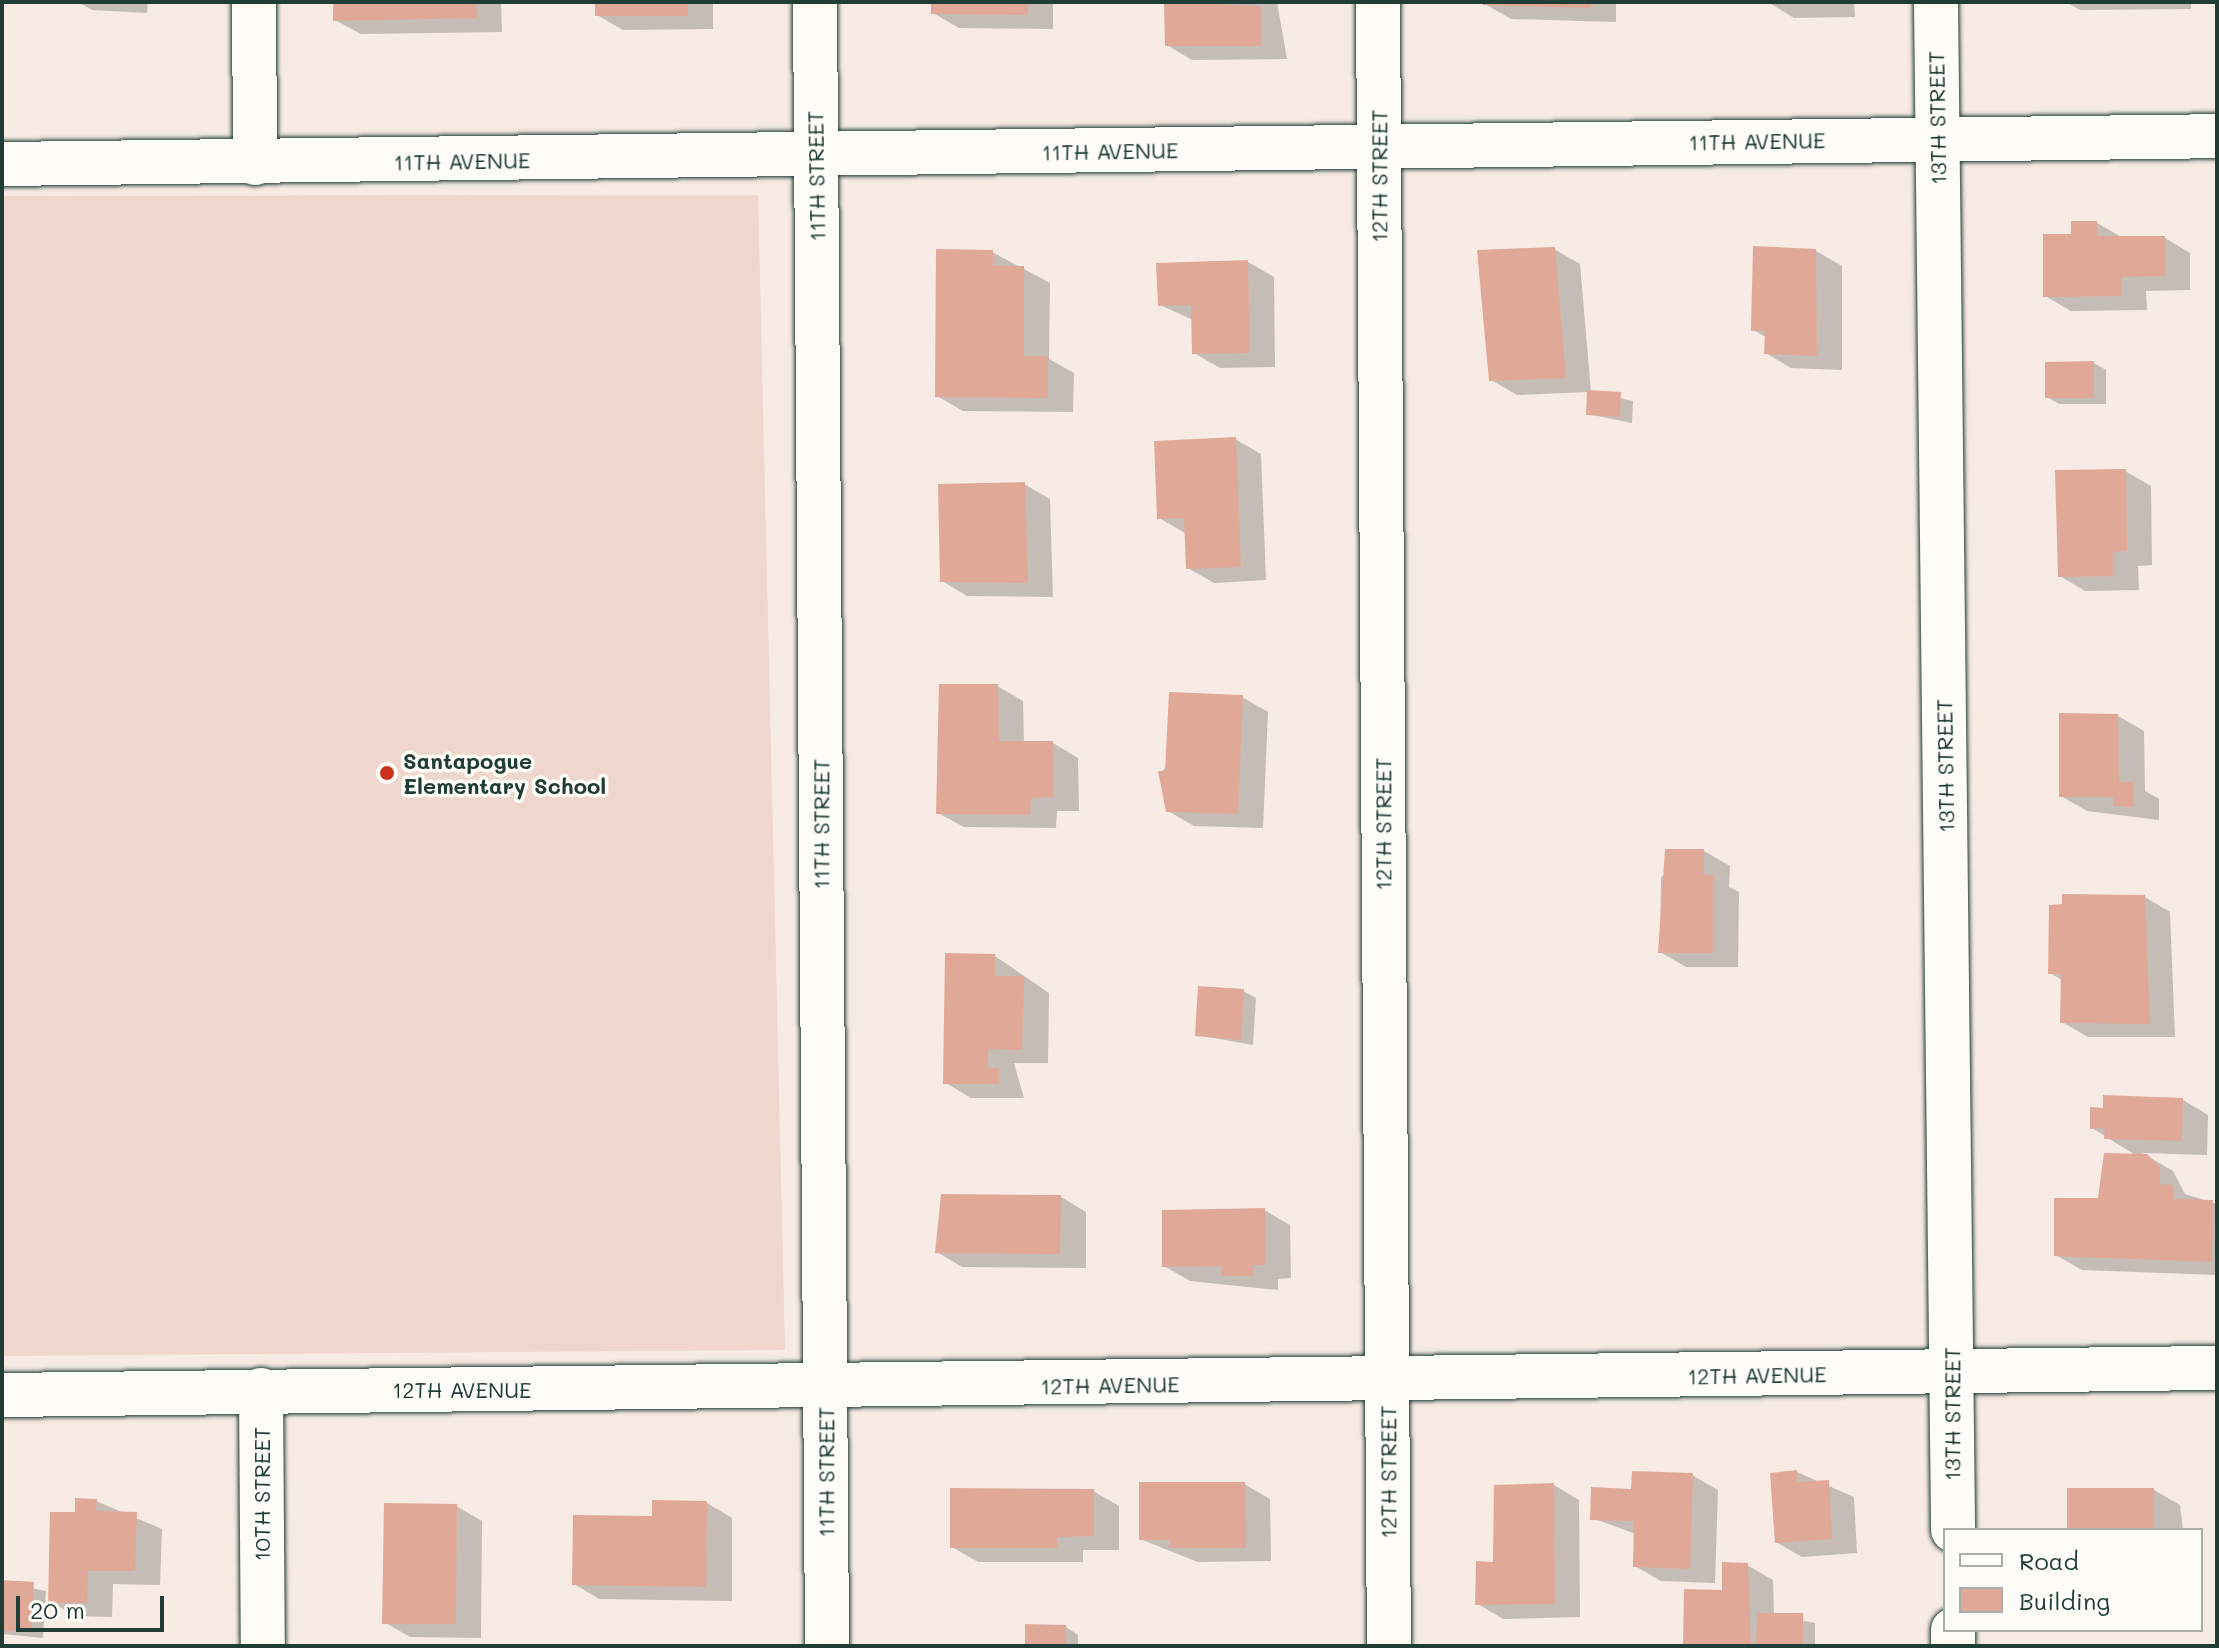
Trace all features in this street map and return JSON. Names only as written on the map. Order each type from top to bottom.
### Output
[{"type":"street","points":[[254,2],[255,163]]},
{"type":"street","name":"11TH STREET","points":[[815,2],[827,1646]]},
{"type":"street","name":"12TH STREET","points":[[1378,2],[1389,1646]]},
{"type":"street","name":"13TH STREET","points":[[1936,2],[1953,1528]]},
{"type":"street","name":"11TH AVENUE","points":[[2,164],[816,157],[1379,146],[2217,136]]},
{"type":"street","name":"12TH AVENUE","points":[[2,1395],[261,1390],[826,1390],[2217,1368]]},
{"type":"street","name":"10TH STREET","points":[[261,1390],[263,1646]]},
{"type":"shaded area","name":"Santapogue Elementary School","points":[[758,195],[785,1350],[2,1356],[2,196]]},
{"type":"building","points":[[333,2],[476,2],[477,18],[333,21]]},
{"type":"building","points":[[595,2],[688,2],[688,16],[595,16]]},
{"type":"building","points":[[931,2],[1028,2],[1028,15],[931,14]]},
{"type":"building","points":[[1164,2],[1261,6],[1261,46],[1165,46]]},
{"type":"building","points":[[1483,2],[1591,2],[1591,8],[1483,5]]},
{"type":"building","points":[[2071,221],[2097,221],[2097,236],[2165,236],[2165,276],[2121,277],[2122,296],[2043,297],[2043,234],[2071,234]]},
{"type":"building","points":[[1753,246],[1816,249],[1817,356],[1764,354],[1765,331],[1751,331]]},
{"type":"building","points":[[1555,247],[1566,378],[1489,381],[1477,250]]},
{"type":"building","points":[[936,249],[993,250],[993,266],[1024,266],[1024,356],[1048,356],[1048,398],[935,397]]},
{"type":"building","points":[[1248,260],[1250,353],[1192,354],[1191,305],[1158,306],[1156,263]]},
{"type":"building","points":[[2094,361],[2094,398],[2045,398],[2045,362]]},
{"type":"building","points":[[1587,390],[1621,392],[1620,417],[1586,415]]},
{"type":"building","points":[[1236,437],[1241,567],[1186,569],[1184,518],[1157,519],[1154,441]]},
{"type":"building","points":[[2126,469],[2127,551],[2113,552],[2113,576],[2058,577],[2055,470]]},
{"type":"building","points":[[1025,482],[1028,583],[940,582],[938,484]]},
{"type":"building","points":[[939,684],[998,684],[999,741],[1053,741],[1053,797],[1031,798],[1030,815],[936,814]]},
{"type":"building","points":[[1169,692],[1243,695],[1238,814],[1166,812],[1158,771],[1165,771]]},
{"type":"building","points":[[2059,713],[2118,714],[2119,782],[2133,782],[2134,807],[2113,806],[2113,797],[2059,797]]},
{"type":"building","points":[[1665,849],[1704,849],[1704,875],[1713,875],[1713,953],[1658,953]]},
{"type":"building","points":[[2062,894],[2145,895],[2150,1024],[2060,1023],[2061,974],[2048,974],[2049,905],[2062,904]]},
{"type":"building","points":[[945,953],[995,954],[995,976],[1024,976],[1022,1050],[988,1049],[988,1068],[999,1068],[999,1084],[943,1084]]},
{"type":"building","points":[[1198,986],[1244,989],[1241,1040],[1195,1036]]},
{"type":"building","points":[[2103,1095],[2183,1098],[2182,1141],[2104,1139],[2105,1128],[2090,1129],[2090,1107],[2103,1108]]},
{"type":"building","points":[[2104,1153],[2147,1154],[2160,1167],[2160,1184],[2173,1185],[2173,1199],[2213,1200],[2212,1262],[2054,1256],[2054,1198],[2098,1198]]},
{"type":"building","points":[[941,1194],[1061,1195],[1060,1254],[935,1253]]},
{"type":"building","points":[[1265,1208],[1266,1265],[1253,1265],[1253,1276],[1222,1276],[1222,1266],[1162,1267],[1162,1210]]},
{"type":"building","points":[[1797,1470],[1797,1482],[1829,1480],[1832,1539],[1775,1543],[1770,1473]]},
{"type":"building","points":[[1632,1471],[1693,1473],[1690,1569],[1633,1567],[1634,1521],[1590,1520],[1591,1487],[1631,1489]]},
{"type":"building","points":[[1139,1482],[1245,1482],[1246,1548],[1170,1548],[1170,1540],[1139,1540]]},
{"type":"building","points":[[1554,1483],[1555,1604],[1475,1605],[1476,1561],[1493,1562],[1494,1485]]},
{"type":"building","points":[[950,1488],[1094,1489],[1094,1536],[1057,1537],[1057,1548],[950,1548]]},
{"type":"building","points":[[2067,1488],[2154,1488],[2154,1528],[2067,1528]]},
{"type":"building","points":[[75,1498],[97,1499],[96,1511],[137,1512],[135,1571],[88,1571],[87,1603],[48,1603],[50,1512],[75,1512]]},
{"type":"building","points":[[652,1500],[707,1501],[706,1587],[572,1585],[573,1515],[652,1516]]},
{"type":"building","points":[[384,1503],[457,1504],[456,1624],[382,1624]]},
{"type":"building","points":[[1722,1562],[1748,1563],[1751,1646],[1683,1646],[1684,1589],[1722,1590]]},
{"type":"building","points":[[2,1580],[34,1582],[31,1632],[2,1631]]},
{"type":"building","points":[[1757,1613],[1803,1613],[1803,1646],[1756,1646]]},
{"type":"building","points":[[1025,1624],[1066,1625],[1066,1646],[1025,1646]]},
{"type":"place","name":"Santapogue Elementary School","points":[[387,773]]}]
